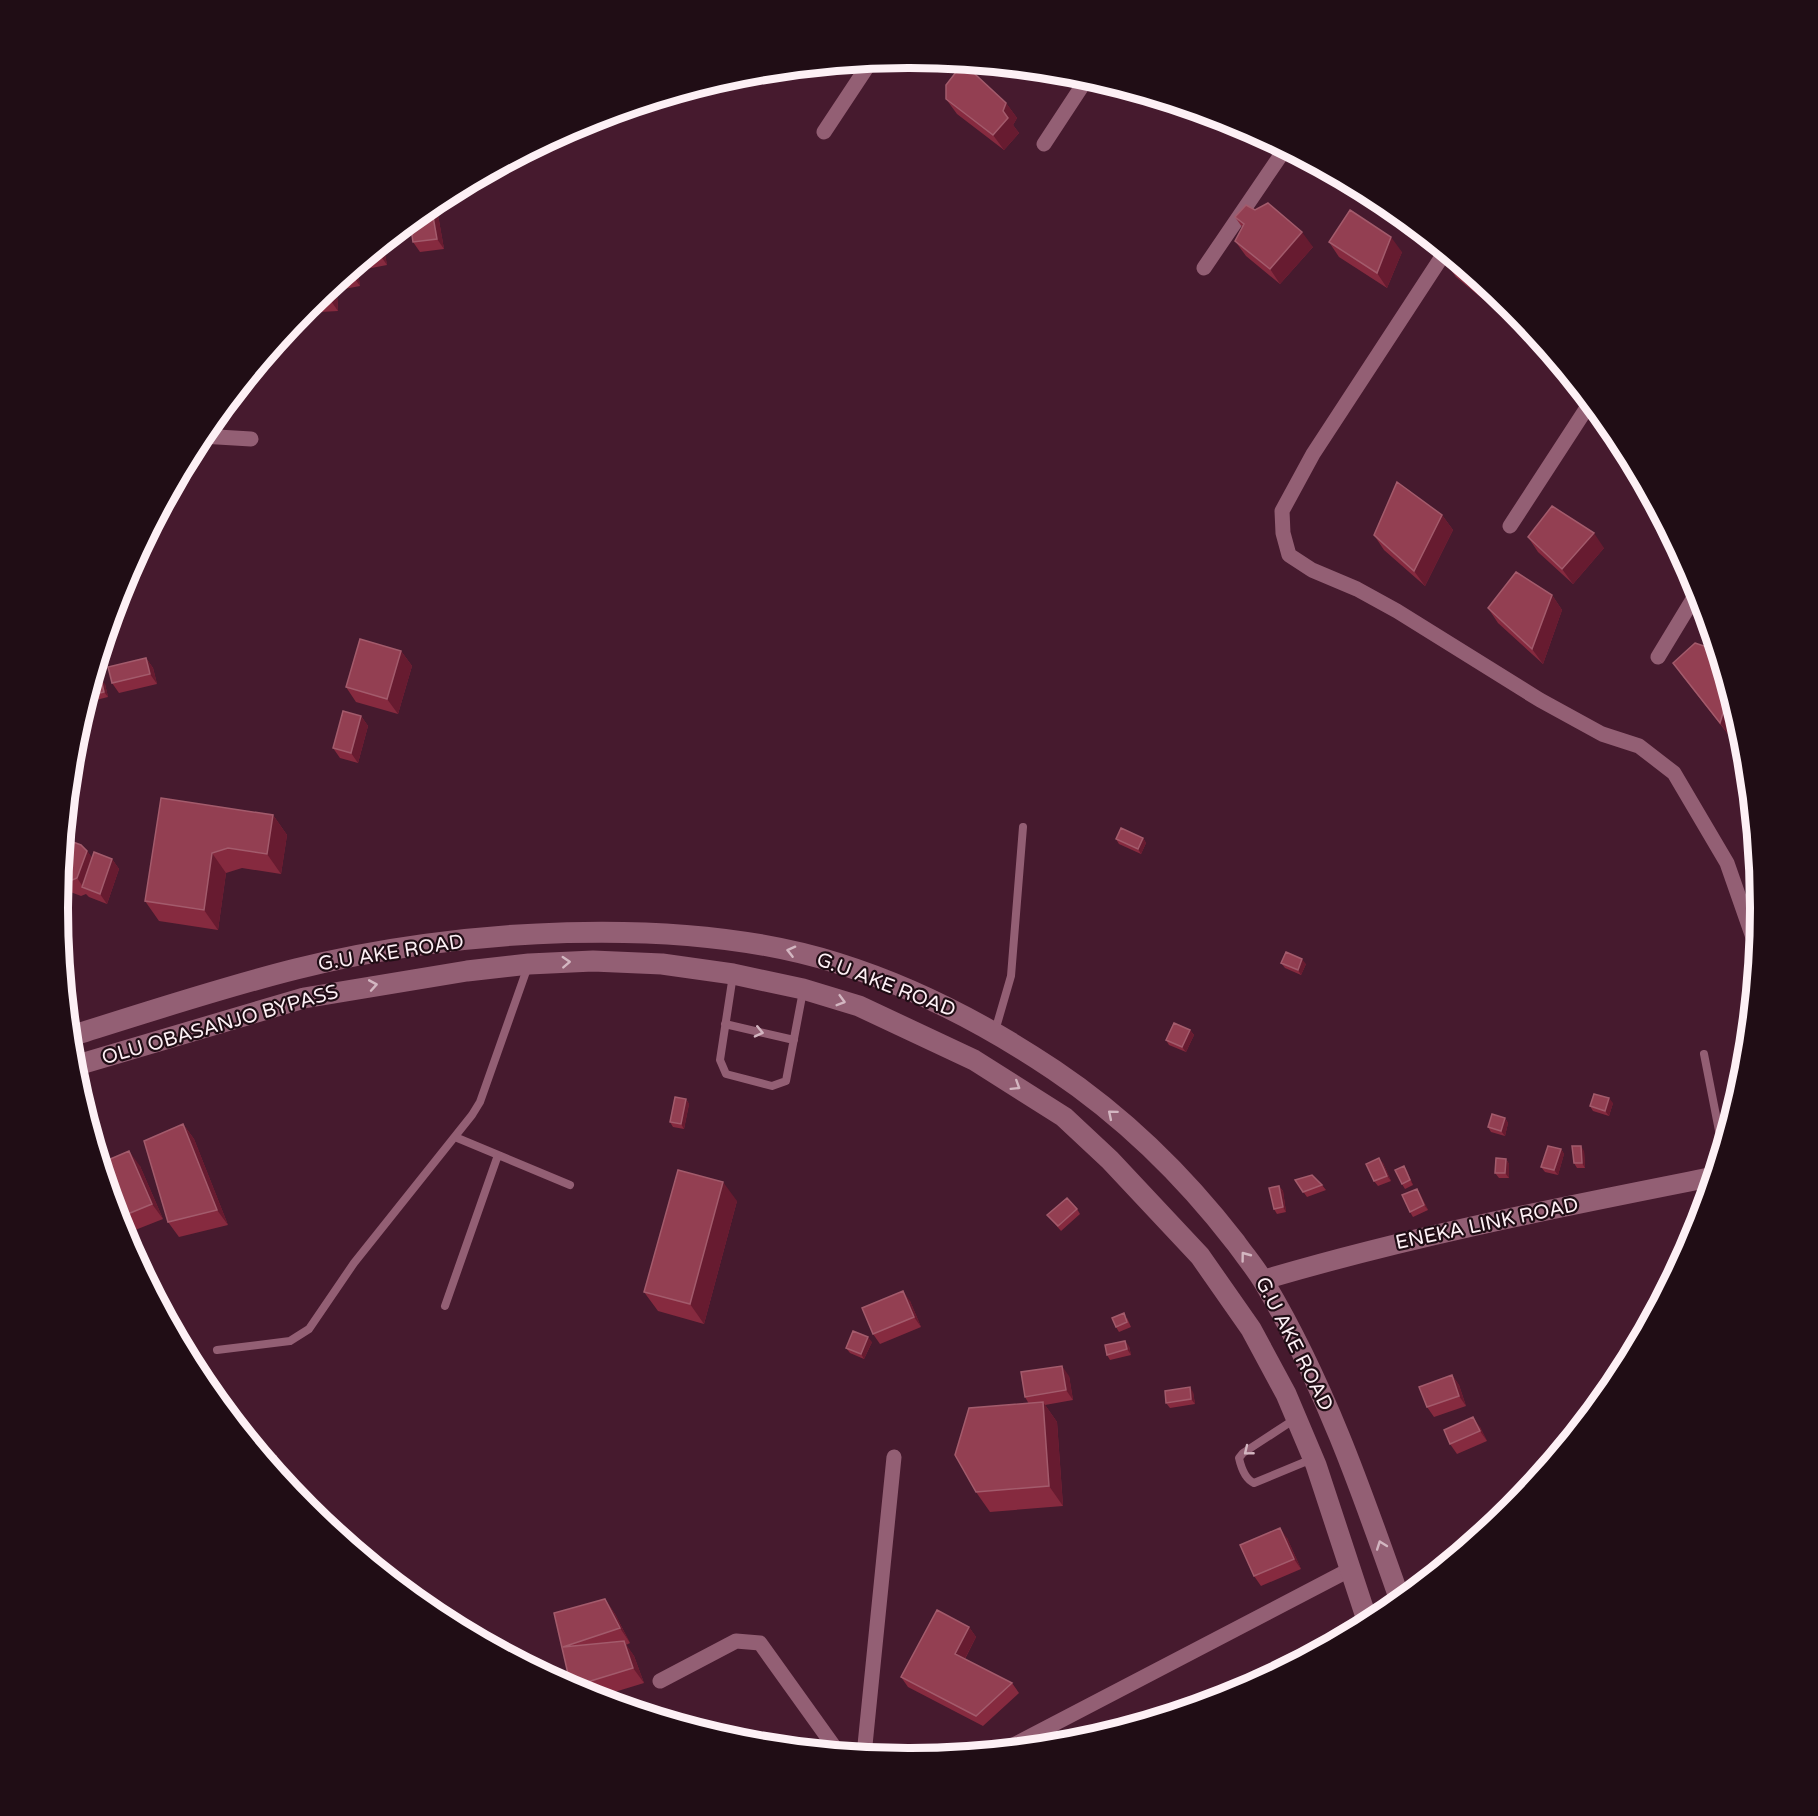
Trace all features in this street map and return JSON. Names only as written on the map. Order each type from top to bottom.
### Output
[{"type":"main road","name":"G.U AKE ROAD","points":[[79,1033],[298,968],[366,955],[451,942],[618,933],[681,934],[746,943],[836,963],[909,990],[995,1032],[1079,1087],[1168,1165],[1214,1216],[1263,1280],[1303,1353],[1335,1425],[1397,1592]]},
{"type":"main road","name":"OLU OBASANJO BYPASS","points":[[84,1063],[304,998],[445,974],[529,964],[593,961],[662,964],[733,974],[803,989],[859,1006],[919,1032],[974,1060],[1064,1118],[1110,1160],[1200,1256],[1251,1329],[1296,1419],[1313,1458],[1365,1614]]},
{"type":"street","points":[[824,132],[866,69]]},
{"type":"street","points":[[1044,144],[1082,86]]},
{"type":"street","points":[[1204,268],[1281,154]]},
{"type":"street","points":[[1441,258],[1313,454],[1282,511],[1283,533],[1289,555],[1312,570],[1357,589],[1397,611],[1550,706],[1602,734],[1639,746],[1674,773],[1727,863],[1749,927]]},
{"type":"street","points":[[1510,526],[1586,410]]},
{"type":"street","points":[[213,437],[251,439]]},
{"type":"street","points":[[1658,657],[1692,601]]},
{"type":"street","name":"ENEKA LINK ROAD","points":[[1263,1280],[1357,1252],[1522,1215],[1705,1178]]},
{"type":"street","points":[[865,1747],[894,1457]]},
{"type":"street","points":[[1022,1740],[1349,1570]]},
{"type":"street","points":[[660,1681],[736,1641],[760,1643],[833,1745]]},
{"type":"lane","points":[[995,1032],[1011,975],[1023,828]]},
{"type":"lane","points":[[217,1350],[290,1341],[309,1329],[354,1263],[455,1137],[480,1102],[529,964]]},
{"type":"lane","points":[[733,974],[720,1060],[722,1068],[726,1074],[772,1086],[786,1081],[803,989]]},
{"type":"lane","points":[[725,1024],[794,1040]]},
{"type":"lane","points":[[1704,1054],[1719,1132]]},
{"type":"lane","points":[[455,1137],[570,1185]]},
{"type":"lane","points":[[445,1306],[498,1155]]},
{"type":"lane","points":[[1296,1419],[1242,1453],[1239,1458],[1240,1465],[1248,1481],[1254,1483],[1313,1458]]},
{"type":"building","points":[[958,69],[970,70],[1006,103],[1003,111],[1008,118],[993,135],[946,99],[946,85]]},
{"type":"building","points":[[1268,203],[1302,232],[1270,269],[1235,241],[1244,224],[1235,217],[1246,205],[1255,210]]},
{"type":"building","points":[[1350,210],[1391,237],[1377,273],[1329,242]]},
{"type":"building","points":[[433,216],[437,239],[413,242],[411,231]]},
{"type":"building","points":[[1397,482],[1442,515],[1414,571],[1374,535]]},
{"type":"building","points":[[1552,506],[1594,533],[1562,569],[1528,537]]},
{"type":"building","points":[[1516,572],[1552,595],[1532,649],[1488,608]]},
{"type":"building","points":[[360,639],[401,651],[387,699],[346,687]]},
{"type":"building","points":[[1695,643],[1708,647],[1725,707],[1720,723],[1673,663]]},
{"type":"building","points":[[146,658],[150,674],[112,683],[108,667]]},
{"type":"building","points":[[100,679],[104,692],[96,694],[97,690]]},
{"type":"building","points":[[343,711],[361,716],[351,753],[333,748]]},
{"type":"building","points":[[161,798],[273,815],[267,854],[228,848],[212,853],[204,910],[145,901]]},
{"type":"building","points":[[1121,828],[1143,838],[1138,849],[1116,839]]},
{"type":"building","points":[[71,841],[81,845],[87,851],[77,878],[70,881]]},
{"type":"building","points":[[94,852],[112,859],[100,894],[82,887]]},
{"type":"building","points":[[1286,952],[1302,959],[1298,970],[1281,963]]},
{"type":"building","points":[[1174,1023],[1190,1030],[1182,1047],[1166,1040]]},
{"type":"building","points":[[1594,1094],[1609,1098],[1605,1111],[1590,1106]]},
{"type":"building","points":[[675,1097],[686,1099],[681,1124],[670,1122]]},
{"type":"building","points":[[1492,1114],[1505,1118],[1501,1131],[1488,1127]]},
{"type":"building","points":[[183,1124],[217,1210],[168,1222],[144,1141]]},
{"type":"building","points":[[1548,1146],[1561,1149],[1554,1170],[1541,1167]]},
{"type":"building","points":[[1572,1146],[1581,1146],[1582,1163],[1574,1163]]},
{"type":"building","points":[[129,1151],[152,1204],[126,1215],[108,1160]]},
{"type":"building","points":[[1379,1158],[1387,1176],[1374,1181],[1366,1164]]},
{"type":"building","points":[[1496,1158],[1506,1159],[1505,1173],[1495,1173]]},
{"type":"building","points":[[1404,1166],[1410,1180],[1402,1184],[1395,1170]]},
{"type":"building","points":[[678,1170],[723,1182],[690,1304],[644,1292]]},
{"type":"building","points":[[1312,1175],[1322,1185],[1303,1192],[1295,1180]]},
{"type":"building","points":[[1279,1186],[1283,1207],[1274,1209],[1269,1188]]},
{"type":"building","points":[[1417,1189],[1424,1205],[1410,1212],[1402,1195]]},
{"type":"building","points":[[1067,1198],[1077,1209],[1058,1226],[1047,1215]]},
{"type":"building","points":[[903,1291],[914,1317],[873,1334],[862,1308]]},
{"type":"building","points":[[1124,1313],[1127,1322],[1116,1327],[1112,1318]]},
{"type":"building","points":[[853,1331],[868,1337],[861,1354],[846,1348]]},
{"type":"building","points":[[1125,1341],[1127,1349],[1107,1355],[1105,1345]]},
{"type":"building","points":[[1062,1366],[1066,1390],[1025,1397],[1021,1372]]},
{"type":"building","points":[[1452,1375],[1459,1396],[1427,1407],[1419,1387]]},
{"type":"building","points":[[1190,1387],[1191,1399],[1166,1403],[1165,1391]]},
{"type":"building","points":[[1043,1402],[1049,1486],[976,1492],[955,1455],[969,1408]]},
{"type":"building","points":[[1473,1417],[1480,1431],[1450,1444],[1444,1430]]},
{"type":"building","points":[[1280,1528],[1294,1559],[1254,1576],[1240,1545]]},
{"type":"building","points":[[605,1599],[620,1628],[563,1647],[624,1641],[633,1668],[583,1683],[569,1677],[554,1613]]},
{"type":"building","points":[[937,1610],[969,1627],[955,1654],[1012,1683],[976,1716],[901,1677]]}]
